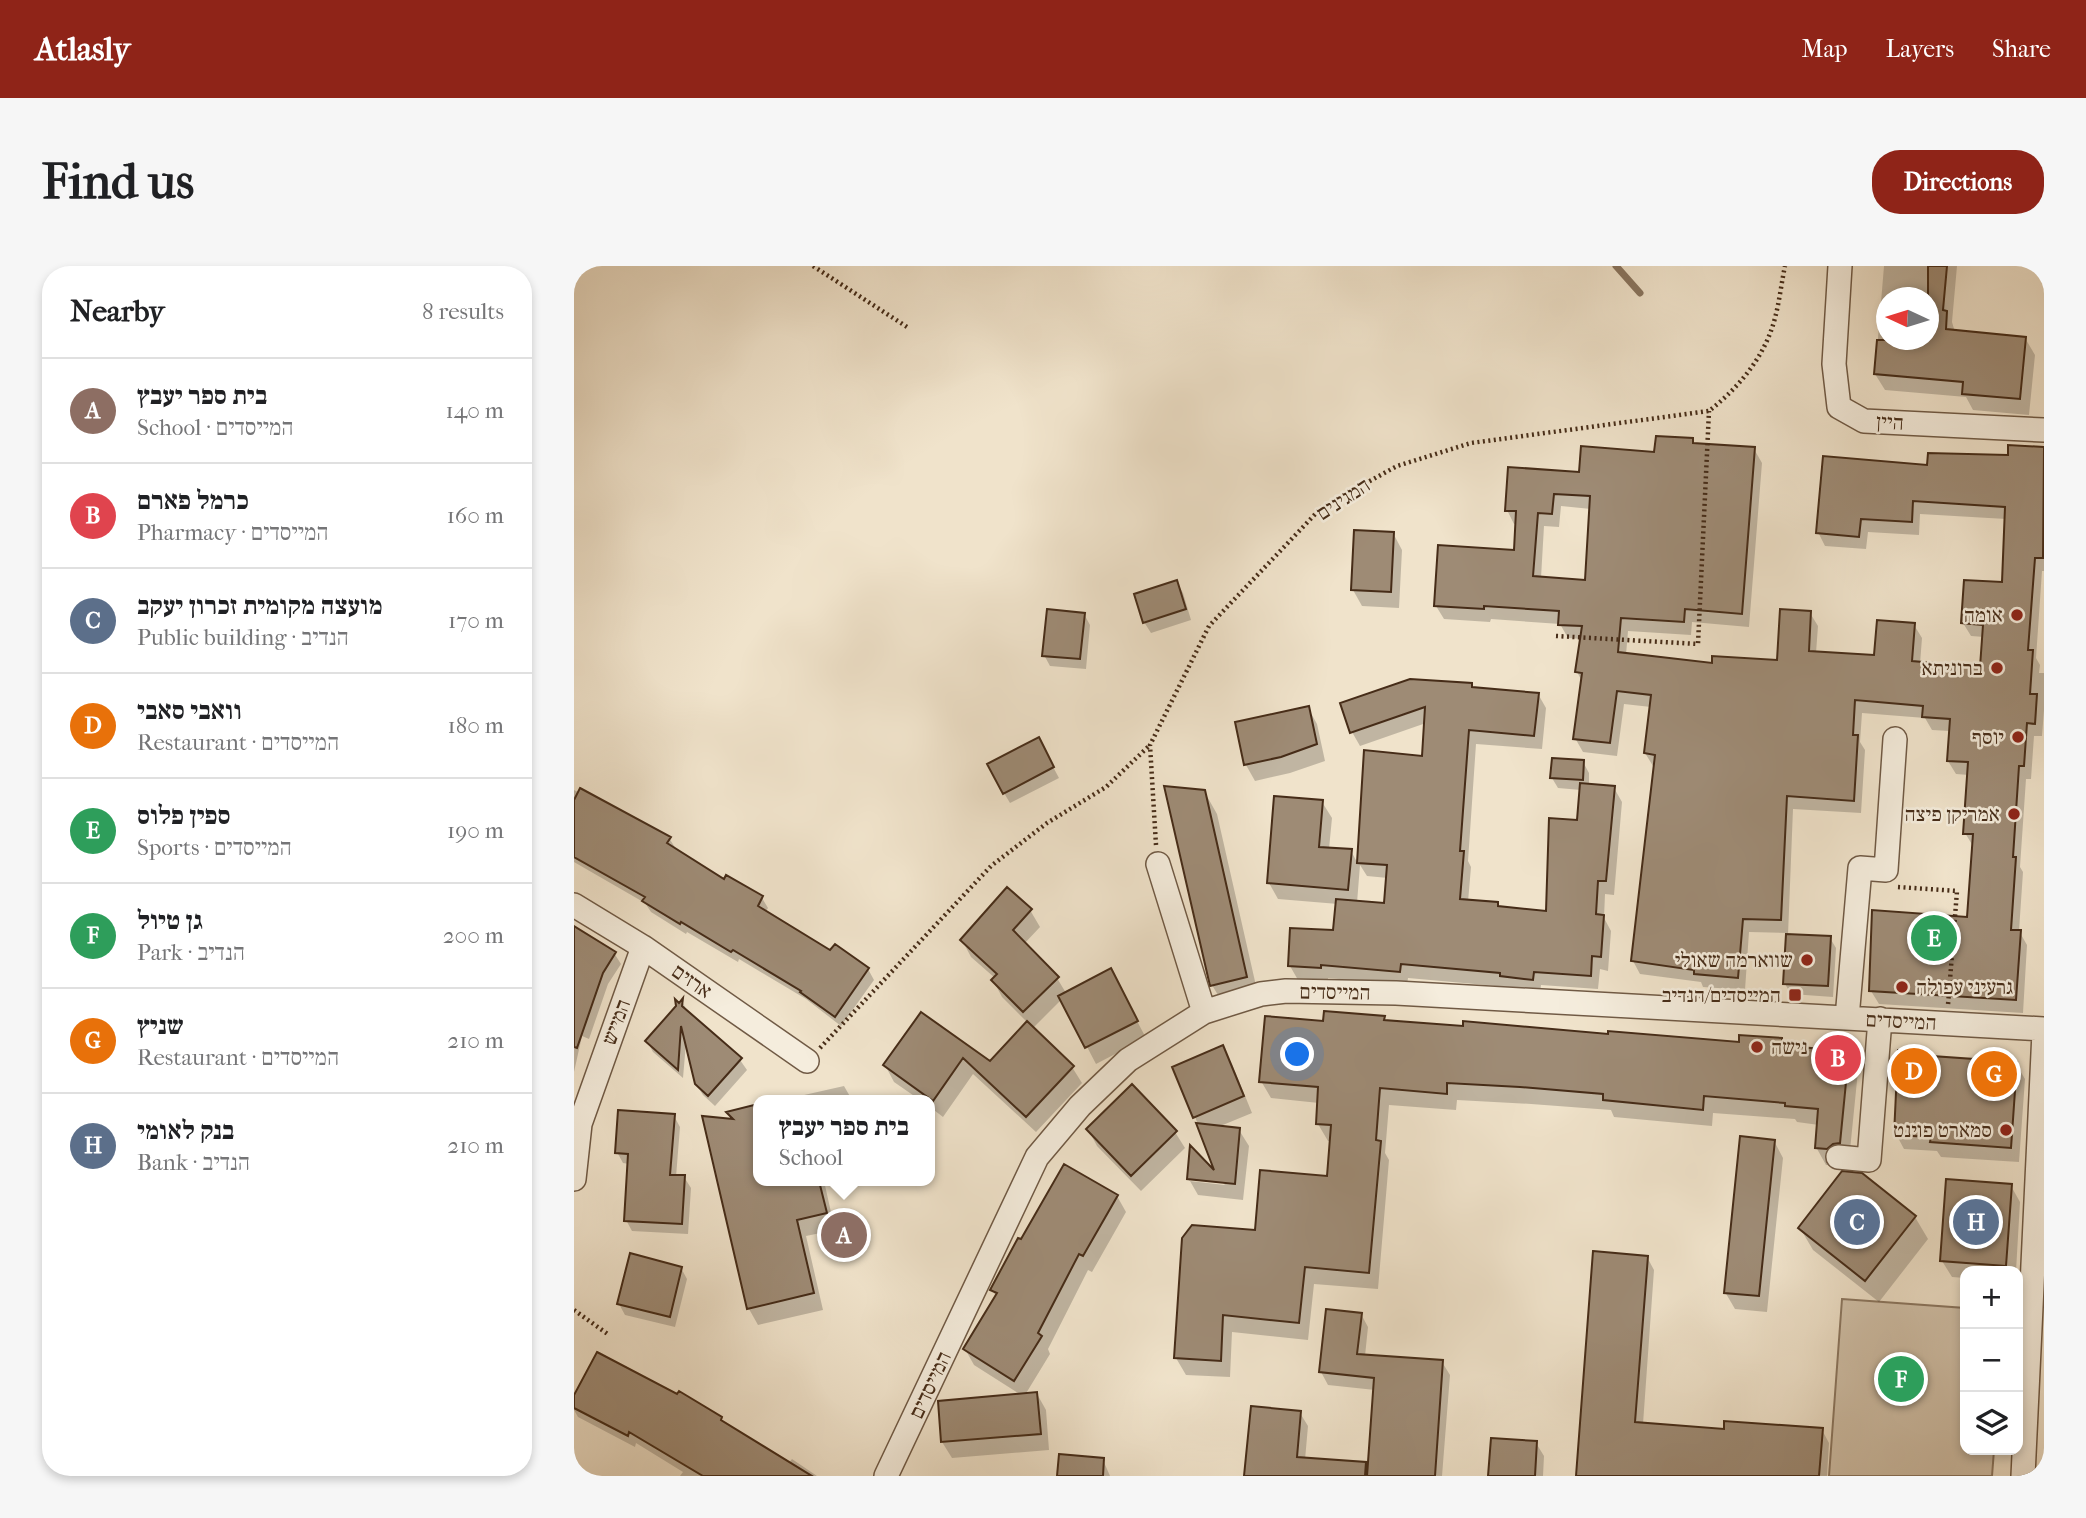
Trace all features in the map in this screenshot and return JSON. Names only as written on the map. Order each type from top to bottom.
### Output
[{"type":"street","name":"היין","points":[[1840,266],[1834,364],[1839,407],[1864,421],[2044,430]]},
{"type":"street","points":[[1847,1017],[1860,868],[1886,870],[1895,739]]},
{"type":"street","points":[[1158,864],[1204,1012]]},
{"type":"street","name":"ארזים","points":[[574,905],[643,947],[807,1061]]},
{"type":"street","name":"המייש","points":[[574,1179],[580,1125],[643,947]]},
{"type":"street","name":"המייסדים","points":[[889,1474],[1037,1157],[1080,1106],[1128,1060],[1204,1012],[1261,994],[1286,991],[1396,993],[2044,1030]]},
{"type":"street","points":[[1838,1157],[1870,1160],[1880,1019]]},
{"type":"street","points":[[2023,1476],[2037,1331],[2044,1030]]},
{"type":"path","points":[[813,266],[907,327]]},
{"type":"path","points":[[1556,636],[1698,644],[1709,411],[1731,393],[1751,369],[1773,326],[1785,266]]},
{"type":"path","name":"המגינים","points":[[1150,745],[1209,626],[1321,508],[1397,466],[1471,443],[1709,411]]},
{"type":"path","points":[[807,1061],[991,866],[1047,823],[1106,787],[1150,745]]},
{"type":"path","points":[[1150,745],[1158,864]]},
{"type":"path","points":[[1896,886],[1957,891],[1947,1023]]},
{"type":"path","points":[[574,1311],[609,1335]]},
{"type":"shaded area","points":[[1842,1299],[1960,1308],[1960,1455],[1994,1455],[1992,1476],[1829,1476]]},
{"type":"building","points":[[1928,266],[1947,266],[1943,310],[1947,311],[1946,329],[2026,337],[2020,399],[1962,394],[1963,382],[1874,374],[1876,350],[1939,350],[1939,287],[1928,287]]},
{"type":"building","points":[[1656,436],[1693,438],[1693,443],[1755,447],[1742,614],[1685,609],[1684,622],[1621,618],[1618,652],[1712,663],[1712,656],[1777,660],[1780,609],[1811,611],[1809,651],[1874,655],[1877,620],[1915,623],[1912,661],[1980,667],[1983,625],[1961,623],[1964,580],[2002,582],[2005,507],[1913,501],[1912,522],[1861,519],[1859,537],[1816,533],[1823,456],[1927,465],[1928,453],[2008,455],[2008,445],[2044,447],[2043,558],[2035,558],[2028,650],[2033,650],[2030,694],[2037,694],[2035,724],[2027,723],[2024,766],[2019,766],[2013,857],[2016,857],[2011,930],[2021,930],[2016,1000],[1869,991],[1872,910],[1967,917],[1973,834],[1963,834],[1968,762],[1947,761],[1950,719],[1922,717],[1923,706],[1855,700],[1853,735],[1858,735],[1854,801],[1787,796],[1781,920],[1743,919],[1738,978],[1694,974],[1694,970],[1631,961],[1655,755],[1644,753],[1651,695],[1617,691],[1610,743],[1573,739],[1582,673],[1575,672],[1582,626],[1558,625],[1559,611],[1434,606],[1438,545],[1514,550],[1516,511],[1505,511],[1508,467],[1579,472],[1581,446],[1654,452]],"holes":[[[1554,494],[1590,496],[1585,580],[1533,576],[1538,513],[1552,514]]]},
{"type":"building","points":[[1354,530],[1394,532],[1391,592],[1351,590]]},
{"type":"building","points":[[1177,580],[1186,609],[1143,623],[1134,594]]},
{"type":"building","points":[[1047,609],[1085,613],[1080,659],[1042,656]]},
{"type":"building","points":[[1410,679],[1472,683],[1472,687],[1539,693],[1534,736],[1469,730],[1460,851],[1464,851],[1460,899],[1498,902],[1498,906],[1546,911],[1549,818],[1577,820],[1580,783],[1615,786],[1606,881],[1598,881],[1596,914],[1604,915],[1601,957],[1592,956],[1591,976],[1534,972],[1533,980],[1500,976],[1500,973],[1401,964],[1400,972],[1321,965],[1321,968],[1288,966],[1290,928],[1333,930],[1336,899],[1384,903],[1387,865],[1357,863],[1364,750],[1422,756],[1425,707],[1350,733],[1340,703]]},
{"type":"building","points":[[1309,706],[1317,744],[1281,757],[1244,765],[1235,722]]},
{"type":"building","points":[[1039,737],[1054,767],[1003,794],[987,764]]},
{"type":"building","points":[[1552,758],[1584,760],[1583,780],[1550,778]]},
{"type":"building","points":[[1164,786],[1205,790],[1247,977],[1210,986]]},
{"type":"building","points":[[580,788],[671,837],[667,843],[724,879],[726,875],[763,896],[758,906],[830,950],[835,944],[869,968],[835,1017],[801,991],[733,950],[731,952],[681,922],[680,924],[642,901],[645,897],[574,857],[574,800]]},
{"type":"building","points":[[1274,796],[1323,800],[1319,847],[1352,849],[1348,890],[1267,883]]},
{"type":"building","points":[[1007,887],[1032,909],[1013,930],[1059,977],[1023,1012],[991,980],[997,974],[960,940]]},
{"type":"building","points":[[574,926],[616,952],[603,973],[577,1048],[574,1047]]},
{"type":"building","name":"שווארמה שאולי","points":[[1786,934],[1831,936],[1828,986],[1783,984]]},
{"type":"building","points":[[1111,968],[1138,1021],[1085,1048],[1058,996]]},
{"type":"building","points":[[683,998],[682,1006],[742,1058],[708,1096],[695,1084],[681,1026],[678,1070],[645,1041],[676,1006],[675,999],[679,1003]]},
{"type":"building","points":[[1324,1011],[1385,1016],[1384,1020],[1463,1026],[1463,1021],[1739,1042],[1739,1035],[1782,1038],[1782,1045],[1849,1052],[1840,1143],[1827,1149],[1815,1148],[1818,1109],[1785,1106],[1785,1103],[1704,1096],[1703,1110],[1603,1100],[1603,1094],[1520,1087],[1447,1083],[1447,1094],[1380,1088],[1376,1140],[1381,1141],[1369,1273],[1305,1267],[1299,1323],[1223,1315],[1221,1361],[1174,1358],[1182,1238],[1192,1225],[1255,1230],[1260,1170],[1327,1176],[1331,1125],[1316,1124],[1318,1087],[1259,1082],[1265,1016],[1323,1021]]},
{"type":"building","points":[[921,1012],[990,1061],[1027,1021],[1074,1066],[1026,1117],[963,1058],[935,1098],[935,1095],[925,1095],[883,1065]]},
{"type":"building","points":[[1223,1045],[1244,1096],[1193,1118],[1172,1067]]},
{"type":"building","points":[[1898,1050],[1932,1053],[1932,1056],[2017,1062],[2011,1148],[1930,1142],[1931,1137],[1894,1135]]},
{"type":"building","points":[[1132,1084],[1177,1131],[1131,1176],[1086,1129]]},
{"type":"building","points":[[753,1105],[753,1186],[820,1186],[827,1213],[797,1220],[814,1293],[747,1309],[702,1116],[733,1119],[726,1112]]},
{"type":"building","points":[[618,1110],[675,1114],[670,1175],[685,1175],[682,1224],[624,1221],[628,1154],[615,1153]]},
{"type":"building","points":[[1196,1123],[1240,1128],[1235,1184],[1187,1179],[1190,1145],[1214,1170]]},
{"type":"building","points":[[1740,1136],[1775,1140],[1759,1296],[1724,1293]]},
{"type":"building","points":[[1064,1164],[1118,1195],[1083,1256],[1079,1254],[1038,1333],[1042,1336],[1014,1381],[963,1349],[997,1293],[990,1290],[1018,1238],[1021,1239]]},
{"type":"building","points":[[1842,1171],[1862,1173],[1916,1216],[1865,1281],[1798,1228]]},
{"type":"building","points":[[1946,1179],[2012,1184],[2006,1266],[1940,1261]]},
{"type":"building","points":[[1593,1251],[1648,1256],[1635,1422],[1724,1429],[1724,1421],[1823,1428],[1819,1476],[1576,1476]]},
{"type":"building","points":[[630,1253],[682,1267],[670,1317],[617,1304]]},
{"type":"building","points":[[1326,1309],[1362,1313],[1357,1354],[1443,1360],[1435,1476],[1367,1476],[1374,1378],[1319,1372]]},
{"type":"building","points":[[597,1352],[677,1394],[679,1391],[812,1476],[703,1476],[629,1432],[628,1436],[574,1408],[574,1395]]},
{"type":"building","points":[[1037,1392],[1041,1434],[941,1442],[938,1401]]},
{"type":"building","points":[[1251,1406],[1301,1411],[1297,1457],[1366,1462],[1365,1476],[1244,1476]]},
{"type":"building","points":[[1491,1438],[1537,1441],[1535,1476],[1488,1476]]},
{"type":"building","points":[[1059,1454],[1104,1458],[1103,1476],[1057,1476]]},
{"type":"waterway","points":[[1616,266],[1640,293]]},
{"type":"place","name":"אומה","points":[[2017,615]]},
{"type":"place","name":"ברוניתא","points":[[1997,668]]},
{"type":"place","name":"יוסף","points":[[2018,737]]},
{"type":"place","name":"אמריקן פיצה","points":[[2014,814]]},
{"type":"place","name":"ספין פלוס","points":[[1934,938]]},
{"type":"place","name":"שווארמה שאולי","points":[[1807,960]]},
{"type":"place","name":"גרעיני עפולה","points":[[1902,987]]},
{"type":"place","name":"המייסדים/הנדיב","points":[[1795,995]]},
{"type":"place","name":"נישה","points":[[1757,1047]]},
{"type":"place","name":"כרמל פארם","points":[[1838,1058]]},
{"type":"place","name":"וואבי סאבי","points":[[1914,1071]]},
{"type":"place","name":"שניץ","points":[[1994,1074]]},
{"type":"place","name":"סמארט פוינט","points":[[2006,1130]]},
{"type":"place","name":"מועצה מקומית זכרון יעקב","points":[[1857,1222]]},
{"type":"place","name":"בנק לאומי","points":[[1976,1222]]},
{"type":"place","name":"בית ספר יעבץ","points":[[844,1235]]},
{"type":"place","name":"גן טיול","points":[[1901,1379]]}]
